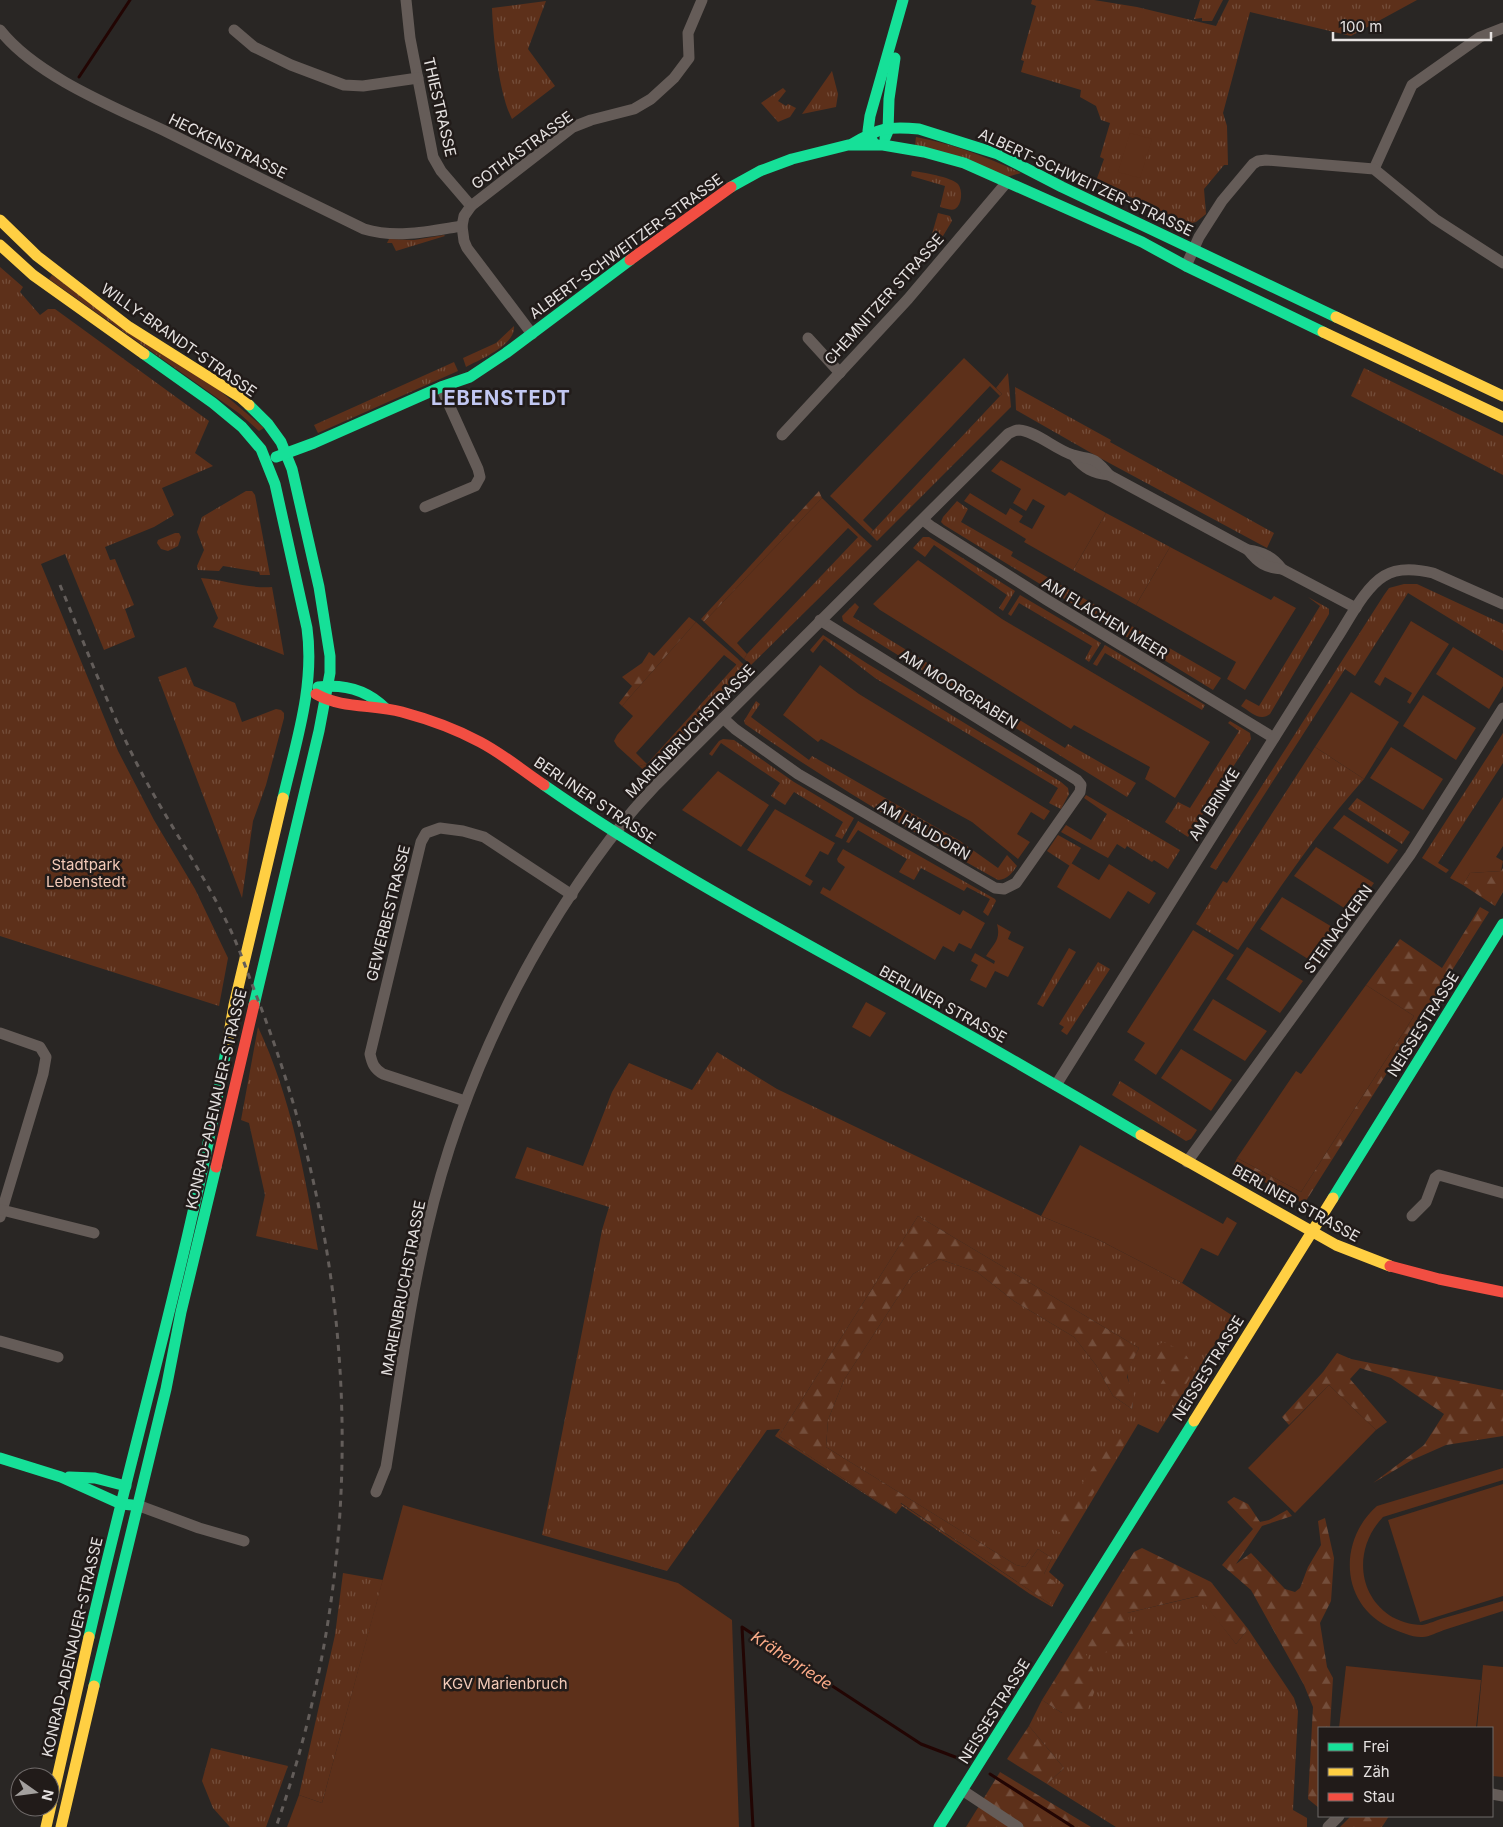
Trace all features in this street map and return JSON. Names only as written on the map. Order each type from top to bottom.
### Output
[{"type":"street","name":"THIESTRASSE","points":[[406,0],[410,38],[431,149],[441,172],[471,206]]},
{"type":"street","name":"GOTHASTRASSE","points":[[471,206],[573,128],[591,120],[634,109],[650,99],[674,78],[689,58],[688,32],[702,0]]},
{"type":"street","points":[[903,2],[890,87],[888,128],[884,139],[877,146],[869,134],[870,121],[875,97],[903,2]]},
{"type":"street","points":[[1374,169],[1412,84],[1480,37],[1503,28]]},
{"type":"street","name":"HECKENSTRASSE","points":[[0,30],[11,43],[31,60],[65,81],[364,229],[394,234],[462,226]]},
{"type":"street","points":[[234,30],[254,47],[290,65],[344,85],[363,86],[418,78]]},
{"type":"street","name":"ALBERT-SCHWEITZER-STRASSE","points":[[267,460],[314,443],[441,387],[468,372],[482,368],[532,334],[732,185],[786,160],[852,144],[869,134],[888,128],[912,128],[946,136],[998,154],[1038,175],[1503,396]]},
{"type":"street","name":"ALBERT-SCHWEITZER-STRASSE","points":[[852,144],[935,154],[964,163],[1142,242],[1186,266],[1503,417]]},
{"type":"street","points":[[1194,249],[1199,237],[1222,201],[1253,164],[1266,160],[1374,169],[1435,219],[1503,263]]},
{"type":"street","points":[[1007,182],[1022,176],[1038,175]]},
{"type":"street","name":"CHEMNITZER STRASSE","points":[[782,435],[915,291],[1007,182]]},
{"type":"street","points":[[471,206],[464,216],[462,226],[464,241],[474,258],[532,334]]},
{"type":"street","name":"WILLY-BRANDT-STRASSE","points":[[0,220],[37,256],[129,327],[240,397],[270,428],[286,453]]},
{"type":"street","points":[[0,245],[34,275],[235,420],[252,437],[267,460]]},
{"type":"street","name":"ALBERT-SCHWEITZER-STRASSE","points":[[1186,266],[1194,249]]},
{"type":"street","points":[[808,338],[840,373]]},
{"type":"street","points":[[425,508],[475,486],[480,477],[441,387]]},
{"type":"street","name":"MARIENBRUCHSTRASSE","points":[[376,1492],[386,1467],[418,1271],[427,1229],[465,1100],[506,1008],[554,920],[615,832],[656,785],[1008,434],[1019,430],[1031,434],[1074,456],[1088,470],[1109,475],[1248,550],[1259,563],[1271,568],[1282,569],[1356,608]]},
{"type":"street","name":"KONRAD-ADENAUER-STRASSE","points":[[61,1827],[166,1389],[181,1312],[326,700],[330,656],[319,587],[296,484],[286,453]]},
{"type":"street","name":"KONRAD-ADENAUER-STRASSE","points":[[46,1827],[121,1504],[213,1125],[238,986],[308,690],[310,649],[307,628],[275,484],[267,460]]},
{"type":"street","name":"AM FLACHEN MEER","points":[[923,520],[1047,600],[1274,738]]},
{"type":"street","name":"AM BRINKE","points":[[1056,1085],[1356,608],[1370,589],[1384,576],[1401,570],[1421,570],[1433,573],[1503,604]]},
{"type":"street","name":"AM MOORGRABEN","points":[[820,620],[1077,780],[1081,785]]},
{"type":"street","points":[[308,690],[328,685]]},
{"type":"street","name":"BERLINER STRASSE","points":[[328,685],[342,687],[372,697],[385,708]]},
{"type":"street","points":[[308,690],[326,700]]},
{"type":"street","name":"BERLINER STRASSE","points":[[326,700],[355,706],[385,708],[440,724],[480,742],[591,818],[717,894],[1336,1245],[1389,1266],[1439,1279],[1503,1292]]},
{"type":"street","name":"STEINACKERN","points":[[1188,1162],[1410,856],[1503,708]]},
{"type":"street","name":"AM HAUDORN","points":[[723,718],[735,729],[798,774],[995,888],[1004,889],[1016,883],[1080,792],[1081,785]]},
{"type":"street","name":"GEWERBESTRASSE","points":[[465,1100],[383,1074],[376,1070],[370,1054],[421,842],[426,834],[440,828],[463,831],[484,837],[572,895]]},
{"type":"street","name":"NEISSESTRASSE","points":[[939,1827],[1503,924]]},
{"type":"street","points":[[0,1034],[40,1047],[44,1052],[46,1063],[4,1190],[1,1213],[94,1233]]},
{"type":"street","points":[[1412,1216],[1426,1202],[1435,1178],[1439,1175],[1503,1193]]},
{"type":"street","points":[[0,1341],[58,1357]]},
{"type":"street","points":[[0,1458],[61,1477],[121,1504],[137,1505],[199,1528],[244,1541]]},
{"type":"street","points":[[61,1477],[95,1478],[126,1486],[137,1505]]},
{"type":"street","points":[[962,1790],[1018,1827]]},
{"type":"street","points":[[1328,1827],[1339,1817]]},
{"type":"green space","points":[[1032,0],[1094,0],[1137,7],[1216,26],[1229,0],[1417,0],[1351,36],[1250,12],[1223,113],[1227,126],[1228,165],[1224,165],[1204,189],[1206,214],[1196,222],[1188,224],[1096,181],[1104,159],[1100,157],[1110,123],[1101,120],[1096,106],[1080,97],[1081,90],[1021,72],[1024,61],[1021,60],[1036,6],[1031,4]]},
{"type":"green space","points":[[1200,0],[1223,0],[1212,21],[1202,21],[1202,18],[1194,19]]},
{"type":"green space","points":[[546,1],[528,49],[555,86],[512,119],[500,81],[492,8]]},
{"type":"green space","points":[[832,71],[838,94],[836,107],[802,114]]},
{"type":"green space","points":[[783,88],[786,91],[778,101],[786,106],[788,104],[796,108],[790,117],[778,122],[761,103]]},
{"type":"green space","points":[[1130,133],[1152,139],[1140,178],[1118,172]]},
{"type":"green space","points":[[916,137],[970,152],[1021,173],[1007,177],[915,146]]},
{"type":"green space","points":[[912,171],[943,177],[958,184],[961,190],[961,197],[957,207],[952,210],[940,207],[945,186],[911,176]]},
{"type":"green space","points":[[938,213],[950,216],[952,221],[943,236],[932,234]]},
{"type":"green space","points":[[444,235],[396,251],[392,243],[387,243],[389,239],[414,240]]},
{"type":"green space","name":"Stadtpark Lebenstedt","points":[[0,267],[23,287],[20,292],[40,315],[48,309],[55,309],[209,421],[195,453],[213,466],[162,488],[174,515],[154,527],[105,547],[110,560],[115,559],[134,605],[125,609],[135,637],[104,650],[65,554],[41,564],[118,751],[154,820],[195,889],[228,958],[219,1006],[0,936]]},
{"type":"green space","points":[[52,275],[219,390],[264,428],[259,431],[240,414],[49,279]]},
{"type":"green space","points":[[514,326],[513,333],[504,345],[488,356],[466,367],[463,358],[496,343]]},
{"type":"green space","points":[[964,358],[1002,394],[1000,396],[990,386],[863,520],[873,530],[870,534],[830,496]]},
{"type":"green space","points":[[454,362],[458,371],[318,433],[314,425]]},
{"type":"green space","points":[[1364,368],[1503,436],[1503,475],[1351,396]]},
{"type":"green space","points":[[1008,373],[1011,407],[877,541],[870,534],[1002,394],[996,388]]},
{"type":"green space","points":[[1015,387],[1274,533],[1267,548],[1100,458],[1016,410]]},
{"type":"green space","points":[[1001,460],[1065,496],[1069,492],[1106,513],[1073,570],[1024,542],[1026,539],[964,501],[970,493],[1006,515],[1010,508],[1023,516],[1019,522],[1032,529],[1045,506],[1033,499],[1026,511],[1013,503],[1021,489],[991,471]]},
{"type":"green space","points":[[246,491],[252,491],[255,495],[270,575],[260,575],[259,572],[223,566],[219,571],[198,570],[197,566],[204,550],[197,532],[202,517]]},
{"type":"green space","points":[[819,491],[822,498],[704,622],[701,619]]},
{"type":"green space","points":[[822,498],[860,535],[859,538],[848,528],[737,643],[747,654],[744,659],[704,622]]},
{"type":"green space","points":[[957,501],[968,509],[961,522],[1013,552],[1011,556],[1221,678],[1213,690],[944,525],[941,522],[943,517]]},
{"type":"green space","points":[[1106,513],[1170,547],[1136,605],[1073,570]]},
{"type":"green space","points":[[179,533],[181,537],[178,546],[168,551],[161,549],[157,543],[158,540]]},
{"type":"green space","points":[[860,535],[872,546],[751,665],[744,659],[747,654]]},
{"type":"green space","points":[[923,537],[929,537],[1015,591],[1003,611],[999,608],[1007,595],[934,545],[925,557],[913,548]]},
{"type":"green space","points":[[1170,547],[1271,600],[1274,596],[1296,608],[1245,690],[1227,679],[1236,662],[1136,605]]},
{"type":"green space","points":[[918,560],[1002,619],[1210,742],[1175,798],[1145,779],[1150,767],[1074,725],[1071,729],[873,604]]},
{"type":"green space","points":[[201,578],[255,587],[272,587],[284,655],[213,627],[218,618]]},
{"type":"green space","points":[[1404,584],[1417,584],[1503,624],[1503,651],[1408,593],[1355,676],[1345,669],[1216,870],[1210,867],[1384,595],[1389,588]]},
{"type":"green space","points":[[1020,595],[1101,643],[1089,662],[1085,659],[1092,646],[1019,603],[1011,616],[1008,614]]},
{"type":"green space","points":[[1308,597],[1329,609],[1329,614],[1270,714],[1259,717],[1241,706],[1246,699],[1259,706],[1320,606]]},
{"type":"green space","points":[[855,603],[859,607],[853,617],[1065,748],[1068,744],[1136,783],[1127,797],[843,621],[842,616]]},
{"type":"green space","points":[[689,617],[696,622],[622,706],[619,703],[632,686],[622,677],[642,663],[649,652],[654,656]]},
{"type":"green space","points":[[1411,621],[1449,644],[1410,704],[1407,702],[1412,693],[1385,677],[1380,686],[1374,682]]},
{"type":"green space","points":[[696,622],[737,658],[737,665],[724,655],[636,753],[647,764],[639,766],[614,741],[633,716],[622,706]]},
{"type":"green space","points":[[823,635],[1061,782],[1068,788],[1069,794],[1061,809],[1049,803],[1058,788],[875,678],[824,639],[813,653],[810,650]]},
{"type":"green space","points":[[1105,645],[1205,705],[1202,710],[1105,653],[1097,666],[1093,664]]},
{"type":"green space","points":[[1453,647],[1503,678],[1503,686],[1489,709],[1436,674]]},
{"type":"green space","points":[[737,658],[748,669],[700,717],[648,774],[639,766],[647,764],[736,665]]},
{"type":"green space","points":[[820,665],[859,694],[1050,811],[1044,820],[1031,812],[1017,834],[1030,842],[1018,859],[972,822],[821,739],[818,742],[783,715]]},
{"type":"green space","points":[[186,667],[194,686],[235,703],[242,722],[276,709],[284,713],[266,785],[253,821],[242,898],[158,677]]},
{"type":"green space","points":[[1351,692],[1399,722],[1364,779],[1315,747]]},
{"type":"green space","points":[[1423,695],[1476,728],[1456,760],[1403,726]]},
{"type":"green space","points":[[756,701],[760,704],[751,717],[809,760],[812,756],[960,841],[998,868],[1007,855],[1017,866],[1007,877],[998,880],[838,786],[745,724],[744,721]]},
{"type":"green space","points":[[1230,721],[1250,733],[1251,739],[1188,837],[1165,822],[1178,802],[1190,808],[1239,731],[1228,723]]},
{"type":"green space","points":[[1503,733],[1503,763],[1438,863],[1449,870],[1446,873],[1422,858]]},
{"type":"green space","points":[[723,739],[734,740],[794,782],[854,818],[842,839],[835,836],[843,822],[794,792],[785,805],[771,796],[780,783],[721,743],[712,756],[709,754],[719,741]]},
{"type":"green space","points":[[1315,747],[1364,779],[1314,841],[1238,950],[1196,924],[1223,881],[1227,883]]},
{"type":"green space","points":[[1391,747],[1443,779],[1423,810],[1370,778]]},
{"type":"green space","points":[[718,771],[769,805],[741,847],[682,810]]},
{"type":"green space","points":[[1086,795],[1180,850],[1168,869],[1154,860],[1152,862],[1127,846],[1125,849],[1117,844],[1108,858],[1061,832],[1066,825],[1091,840],[1107,814],[1084,798]]},
{"type":"green space","points":[[1503,797],[1503,846],[1496,857],[1503,861],[1501,871],[1470,873],[1463,885],[1450,878]]},
{"type":"green space","points":[[1357,798],[1410,832],[1402,844],[1348,809]]},
{"type":"green space","points":[[775,809],[835,843],[828,855],[820,851],[805,876],[813,881],[810,886],[747,850]]},
{"type":"green space","points":[[1344,815],[1398,850],[1388,864],[1333,828]]},
{"type":"green space","points":[[858,821],[995,899],[996,901],[988,916],[983,912],[990,899],[967,887],[964,891],[921,868],[914,880],[899,872],[907,859],[858,830],[849,843],[846,842]]},
{"type":"green space","points":[[1058,835],[1081,848],[1070,866],[1047,851]]},
{"type":"green space","points":[[1316,847],[1374,883],[1352,913],[1294,876]]},
{"type":"green space","points":[[843,849],[960,915],[963,910],[985,923],[971,949],[959,943],[954,952],[943,946],[935,960],[820,893],[823,887],[830,891],[845,867],[837,859]]},
{"type":"green space","points":[[1071,863],[1099,880],[1109,864],[1156,893],[1149,904],[1128,891],[1110,919],[1057,887]]},
{"type":"green space","points":[[1503,868],[1503,892],[1495,906],[1463,885],[1470,873],[1501,871]]},
{"type":"green space","points":[[1282,897],[1339,931],[1316,964],[1260,929]]},
{"type":"green space","points":[[1480,907],[1489,912],[1304,1204],[1234,1165],[1237,1158],[1301,1192],[1414,1016],[1366,985],[1400,939],[1442,968]]},
{"type":"green space","points":[[997,924],[1011,932],[1008,939],[1024,947],[1008,977],[995,971],[986,988],[970,980],[978,965],[971,961],[975,953],[994,964],[995,961],[986,956],[997,938]]},
{"type":"green space","points":[[1193,930],[1234,955],[1156,1075],[1134,1060],[1145,1043],[1127,1032]]},
{"type":"green space","points":[[1247,947],[1303,981],[1280,1013],[1226,979]]},
{"type":"green space","points":[[1069,948],[1076,952],[1043,1007],[1037,1004]]},
{"type":"green space","points":[[1098,962],[1110,969],[1067,1035],[1061,1031],[1064,1027],[1059,1024]]},
{"type":"green space","points":[[1366,985],[1414,1016],[1301,1192],[1237,1158],[1296,1071],[1301,1074]]},
{"type":"green space","points":[[1213,999],[1267,1031],[1245,1061],[1193,1030]]},
{"type":"green space","points":[[866,1002],[886,1013],[870,1037],[852,1027]]},
{"type":"green space","points":[[258,1027],[270,1054],[296,1137],[318,1250],[256,1236],[265,1195],[249,1123],[241,1120]]},
{"type":"green space","points":[[1181,1049],[1232,1080],[1211,1111],[1161,1078]]},
{"type":"green space","points":[[717,1052],[777,1089],[1041,1216],[1099,1240],[1182,1283],[1233,1316],[1158,1433],[1138,1424],[1049,1572],[1064,1585],[1052,1607],[1030,1594],[902,1506],[896,1514],[775,1436],[780,1429],[767,1430],[667,1571],[542,1535],[602,1230],[609,1207],[515,1178],[527,1147],[583,1166],[612,1092],[629,1063],[692,1090]],"holes":[[[918,1216],[1139,1348],[1128,1374],[1133,1396],[1132,1409],[1113,1396],[1096,1365],[1074,1337],[1014,1301],[977,1272],[939,1259],[913,1274],[844,1380],[828,1420],[826,1447],[1016,1565],[1025,1567],[1038,1549],[1052,1558],[1044,1574],[1050,1604],[900,1503],[894,1512],[779,1436]]]},
{"type":"green space","points":[[1120,1081],[1197,1130],[1191,1139],[1186,1141],[1112,1095]]},
{"type":"green space","points":[[1080,1145],[1223,1224],[1227,1217],[1237,1223],[1218,1256],[1201,1248],[1182,1283],[1099,1240],[1041,1216]]},
{"type":"green space","points":[[918,1216],[1139,1348],[1127,1377],[1134,1395],[1132,1409],[1113,1396],[1096,1365],[1074,1337],[1014,1301],[977,1272],[939,1259],[913,1274],[844,1380],[828,1420],[826,1447],[1016,1565],[1025,1567],[1038,1549],[1052,1558],[1044,1574],[1060,1586],[1050,1604],[901,1503],[894,1512],[779,1436]]},
{"type":"green space","points":[[1163,1342],[1183,1352],[1189,1360],[1193,1372],[1177,1400],[1159,1387],[1164,1378],[1153,1355],[1154,1348]]},
{"type":"green space","points":[[1337,1353],[1351,1359],[1503,1390],[1503,1436],[1446,1445],[1412,1460],[1373,1483],[1424,1445],[1444,1414],[1391,1378],[1360,1368],[1350,1379],[1387,1422],[1376,1430],[1329,1385],[1289,1425],[1282,1417],[1323,1372]]},
{"type":"green space","points":[[1329,1385],[1376,1430],[1295,1513],[1248,1468]]},
{"type":"green space","points":[[1115,1433],[1127,1440],[1067,1536],[1053,1529]]},
{"type":"green space","points":[[1503,1468],[1503,1480],[1383,1517],[1374,1528],[1368,1541],[1364,1554],[1363,1568],[1370,1594],[1378,1605],[1389,1615],[1405,1622],[1422,1625],[1503,1601],[1503,1611],[1423,1637],[1415,1637],[1403,1633],[1375,1619],[1363,1605],[1354,1590],[1350,1572],[1351,1554],[1355,1537],[1364,1520],[1377,1506]]},
{"type":"green space","points":[[1503,1484],[1503,1596],[1420,1622],[1388,1520]]},
{"type":"green space","points":[[1234,1497],[1248,1504],[1260,1522],[1269,1520],[1287,1510],[1292,1516],[1262,1526],[1236,1564],[1251,1553],[1285,1589],[1295,1592],[1300,1588],[1308,1567],[1321,1545],[1318,1521],[1325,1518],[1334,1558],[1331,1601],[1320,1623],[1327,1667],[1333,1678],[1330,1727],[1318,1727],[1318,1807],[1308,1799],[1313,1707],[1304,1685],[1251,1590],[1222,1565],[1253,1529],[1227,1502]]},
{"type":"green space","name":"KGV Marienbruch","points":[[403,1505],[678,1583],[732,1620],[739,1827],[287,1827],[299,1795],[322,1803]]},
{"type":"green space","points":[[1142,1548],[1211,1582],[1248,1629],[1236,1644],[1198,1596],[1127,1613],[1133,1634],[1122,1651],[1086,1654],[1098,1682],[1085,1717],[1062,1713],[1042,1700],[1134,1552]]},
{"type":"green space","points":[[343,1573],[383,1580],[322,1803],[299,1795],[335,1635]]},
{"type":"green space","points":[[1199,1596],[1236,1644],[1248,1629],[1294,1698],[1298,1711],[1293,1810],[1307,1818],[1307,1827],[1116,1827],[1047,1784],[1064,1768],[1029,1726],[1042,1700],[1062,1713],[1086,1654],[1127,1613]]},
{"type":"green space","points":[[1483,1665],[1503,1667],[1503,1777],[1493,1776],[1493,1727],[1477,1727]]},
{"type":"green space","points":[[1346,1666],[1481,1680],[1476,1727],[1339,1727]]},
{"type":"green space","points":[[1029,1726],[1064,1768],[1047,1784],[1007,1759]]},
{"type":"green space","points":[[211,1748],[288,1766],[266,1827],[230,1827],[213,1808],[202,1781]]},
{"type":"green space","points":[[1000,1772],[1091,1827],[966,1827]]},
{"type":"green space","points":[[1350,1817],[1388,1817],[1382,1827],[1340,1827]]},
{"type":"waterway","points":[[79,77],[130,0]]},
{"type":"waterway","name":"Krähenriede","points":[[753,1827],[742,1627],[921,1744],[963,1760]]},
{"type":"waterway","name":"Krähenriede","points":[[990,1774],[1073,1827]]},
{"type":"railway","points":[[60,585],[127,744],[209,889],[235,940],[260,1005],[294,1106],[319,1208],[335,1311],[342,1414],[340,1518],[328,1622],[307,1725],[276,1827]]},
{"type":"traffic: fast","points":[[873,142],[868,131],[870,116],[903,0]]},
{"type":"traffic: fast","points":[[885,138],[888,131],[889,99],[895,58]]},
{"type":"traffic: fast","points":[[852,144],[877,131],[891,128],[908,128],[919,129],[998,154],[1062,187],[1336,317]]},
{"type":"traffic: fast","points":[[731,187],[760,171],[792,159],[848,145],[883,145],[924,152],[964,163],[1142,242],[1186,266],[1323,332]]},
{"type":"traffic: fast","points":[[276,457],[314,443],[441,387],[470,377],[506,353],[630,260]]},
{"type":"traffic: fast","points":[[144,354],[213,403],[242,427],[261,449],[275,484],[307,628],[309,650],[303,714],[283,798]]},
{"type":"traffic: fast","points":[[249,405],[268,424],[281,442],[292,469],[319,587],[330,656],[330,673],[319,731],[254,1005]]},
{"type":"traffic: fast","points":[[318,687],[336,686],[354,690],[370,697],[385,708]]},
{"type":"traffic: fast","points":[[544,785],[617,834],[692,879],[957,1028],[1141,1135]]},
{"type":"traffic: fast","points":[[1333,1198],[1503,924]]},
{"type":"traffic: fast","points":[[89,1637],[180,1268],[213,1120],[227,1045]]},
{"type":"traffic: fast","points":[[94,1686],[166,1389],[181,1312],[216,1167]]},
{"type":"traffic: fast","points":[[939,1827],[1194,1421]]},
{"type":"traffic: fast","points":[[0,1458],[61,1477],[121,1504],[132,1505]]},
{"type":"traffic: fast","points":[[69,1477],[95,1478],[126,1486]]},
{"type":"traffic: slow","points":[[0,220],[37,256],[129,327],[240,397],[249,405]]},
{"type":"traffic: slow","points":[[0,245],[33,275],[144,354]]},
{"type":"traffic: slow","points":[[1336,317],[1503,396]]},
{"type":"traffic: slow","points":[[1323,332],[1503,417]]},
{"type":"traffic: slow","points":[[227,1045],[234,1005],[283,798]]},
{"type":"traffic: slow","points":[[1141,1135],[1336,1245],[1390,1266]]},
{"type":"traffic: slow","points":[[1194,1421],[1333,1198]]},
{"type":"traffic: slow","points":[[46,1827],[89,1637]]},
{"type":"traffic: slow","points":[[61,1827],[94,1686]]},
{"type":"traffic: jam","points":[[630,260],[731,187]]},
{"type":"traffic: jam","points":[[316,694],[336,702],[402,712],[432,721],[471,737],[505,757],[544,785]]},
{"type":"traffic: jam","points":[[216,1167],[254,1005]]},
{"type":"traffic: jam","points":[[1390,1266],[1439,1279],[1503,1292]]},
{"type":"district","name":"LEBENSTEDT","points":[[501,398]]}]
